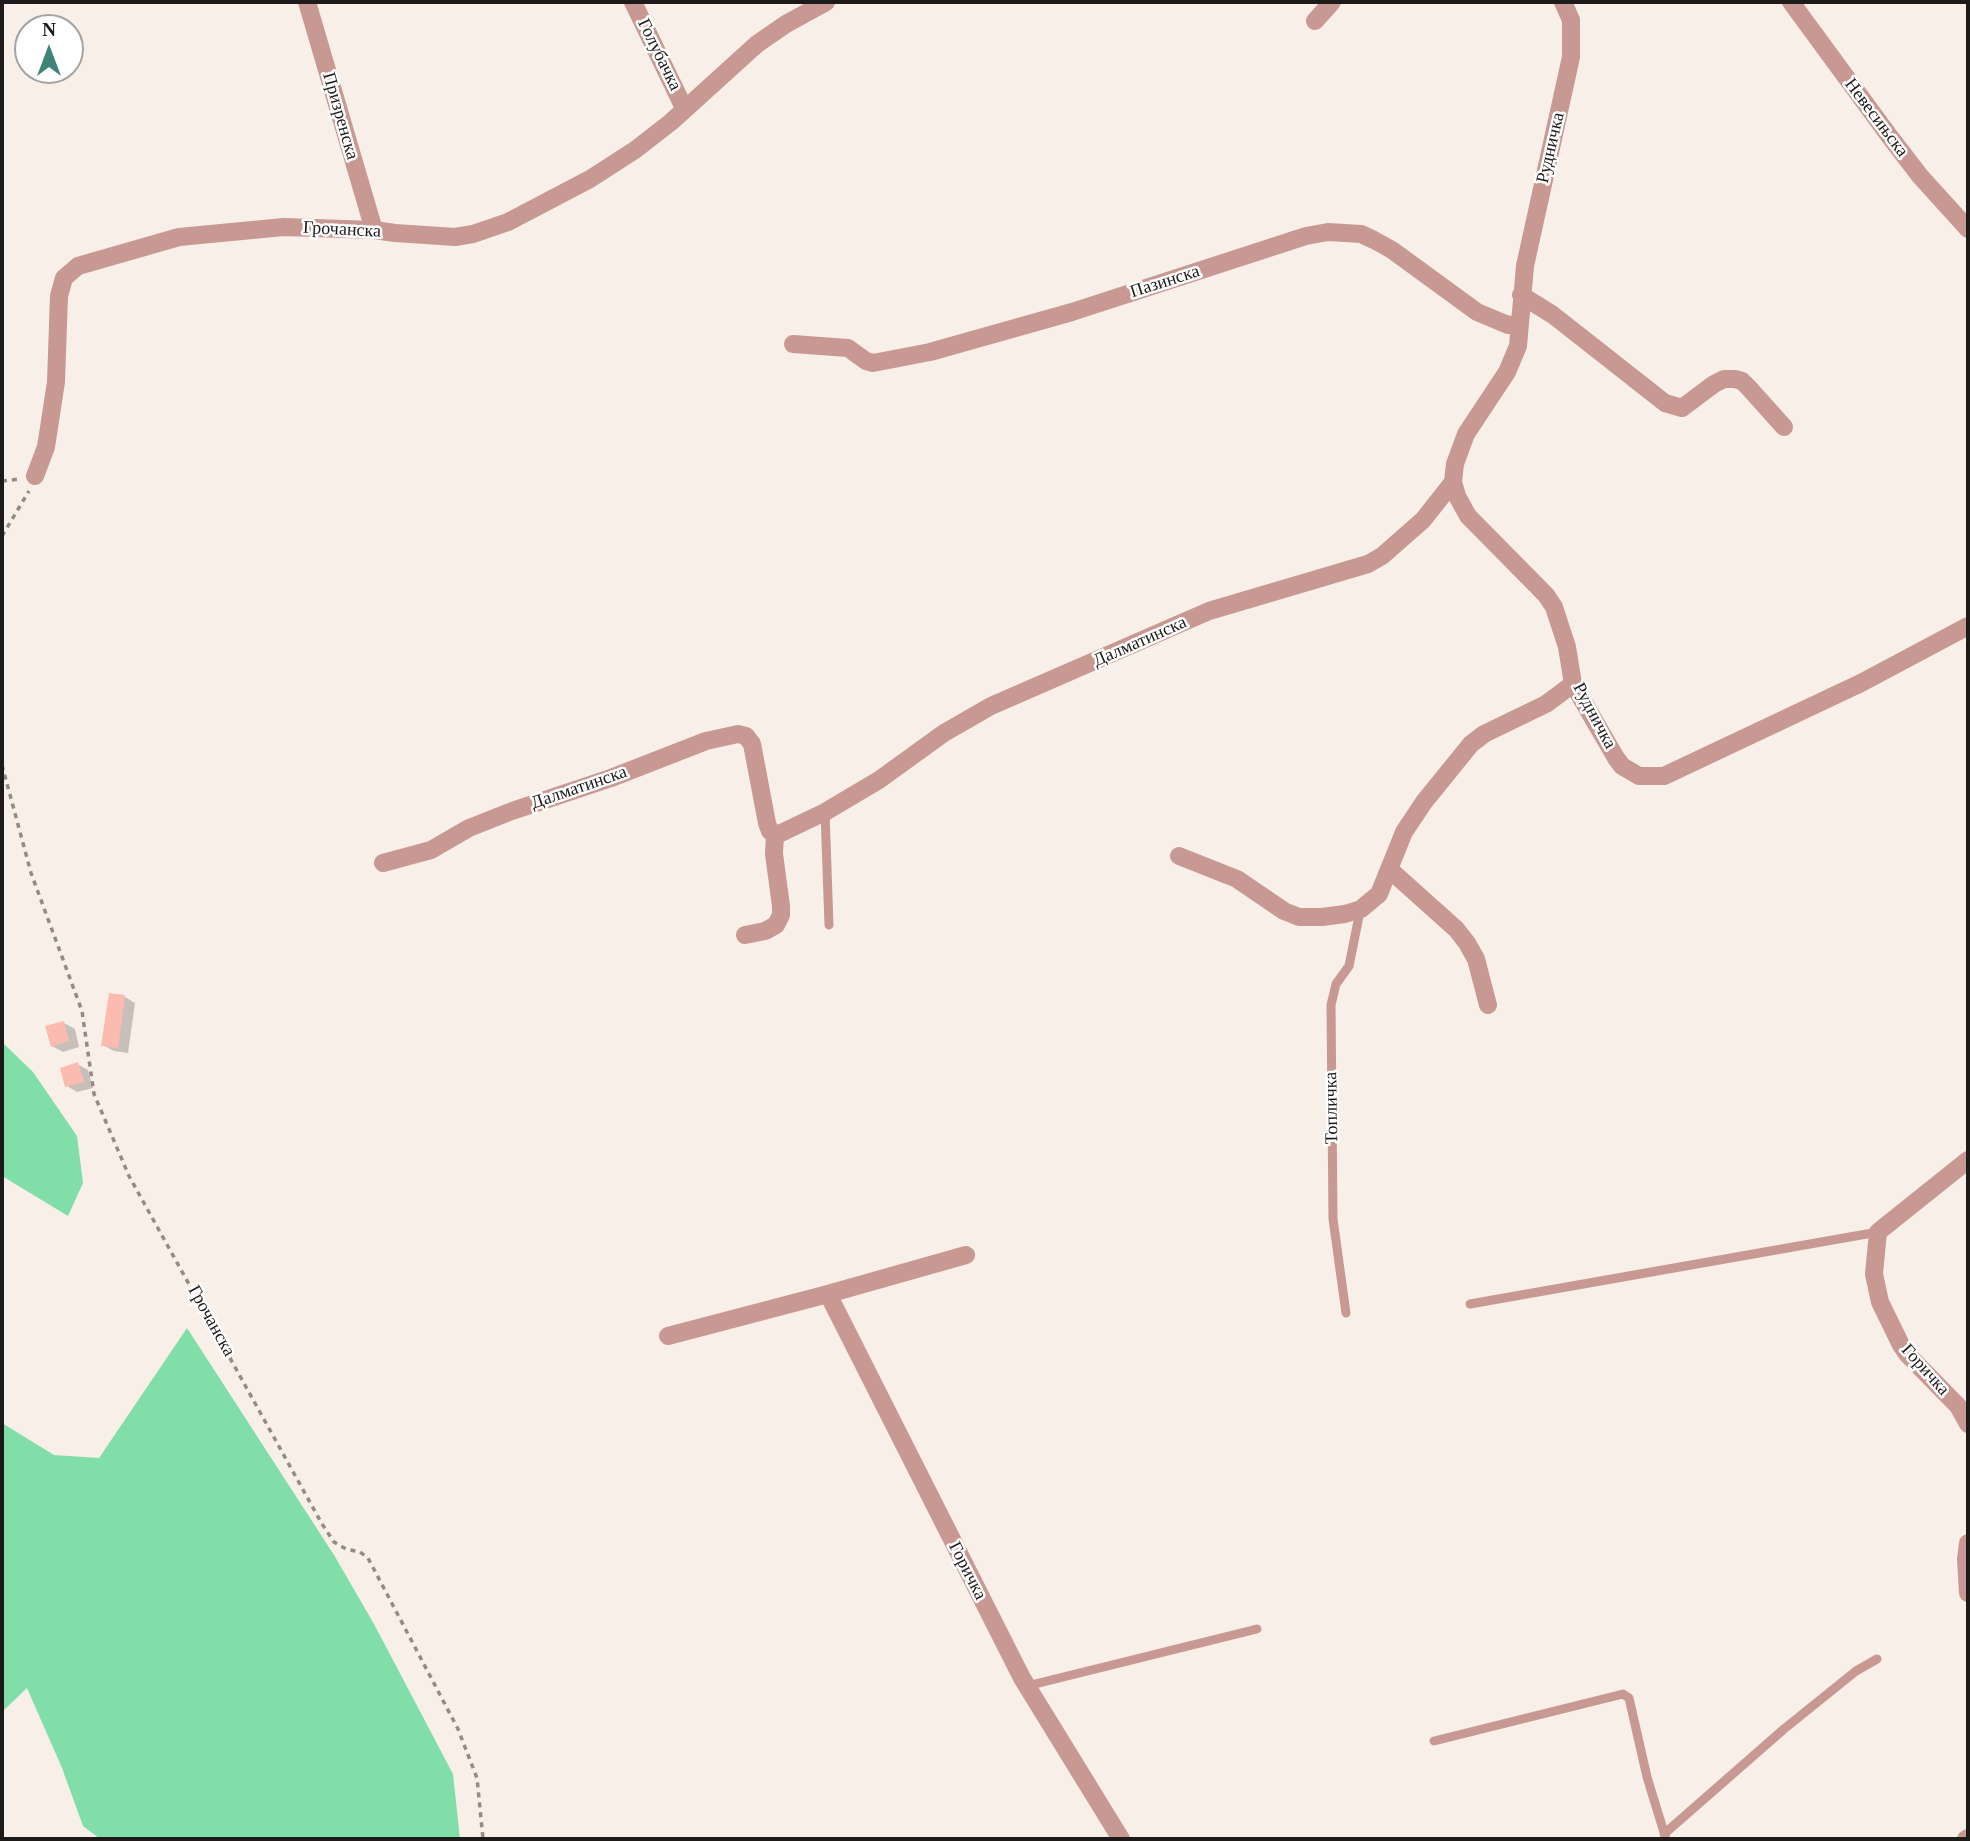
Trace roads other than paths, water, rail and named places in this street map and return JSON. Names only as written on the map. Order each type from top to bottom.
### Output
[{"type":"street","name":"Призренска","points":[[307,2],[374,229]]},
{"type":"street","name":"Голубачка","points":[[633,2],[684,108]]},
{"type":"street","name":"Грочанска","points":[[35,476],[46,447],[56,382],[59,296],[64,278],[78,267],[179,237],[284,227],[374,229],[455,237],[508,222],[590,179],[635,150],[671,122],[757,44],[826,2]]},
{"type":"street","points":[[1315,21],[1332,2]]},
{"type":"street","name":"Рудничка","points":[[1563,2],[1571,20],[1571,57],[1525,266],[1518,346],[1514,360],[1466,434],[1455,464],[1453,482],[1468,516],[1546,595],[1554,607],[1567,647],[1573,684],[1622,766],[1639,776],[1664,776],[1861,683],[1968,626]]},
{"type":"street","name":"Невесињска","points":[[1791,2],[1890,138],[1968,229]]},
{"type":"street","name":"Пазинска","points":[[793,344],[848,348],[873,363],[930,352],[1072,312],[1306,236],[1328,232],[1361,234],[1374,240],[1392,250],[1477,312],[1508,325],[1518,324]]},
{"type":"street","points":[[1521,295],[1553,314],[1665,404],[1682,408],[1714,384],[1724,379],[1735,379],[1749,388],[1784,427]]},
{"type":"street","name":"Далматинска","points":[[383,863],[431,850],[468,828],[512,811],[611,778],[706,741],[738,734],[746,736],[752,744],[770,831],[781,833],[825,812],[879,780],[944,733],[991,706],[1209,611],[1368,564],[1382,556],[1423,520],[1453,482]]},
{"type":"street","name":"Топличка","points":[[1361,909],[1379,894],[1404,832],[1424,802],[1471,744],[1484,734],[1546,704],[1573,684]]},
{"type":"street","points":[[745,936],[776,925],[781,915],[782,905],[774,854],[775,834]]},
{"type":"street","points":[[1179,856],[1237,879],[1284,911],[1299,916],[1322,917],[1361,909]]},
{"type":"street","points":[[1389,869],[1456,929],[1467,943],[1476,959],[1488,1004]]},
{"type":"street","points":[[1878,1232],[1968,1160]]},
{"type":"street","name":"Горичка","points":[[1878,1232],[1874,1274],[1880,1302],[1892,1330],[1908,1355],[1958,1406],[1968,1424]]},
{"type":"street","points":[[668,1336],[966,1255]]},
{"type":"street","name":"Горичка","points":[[828,1294],[1027,1686],[1121,1839]]},
{"type":"street","points":[[1968,1544],[1968,1593]]},
{"type":"lane","points":[[825,812],[829,925]]},
{"type":"lane","name":"Топличка","points":[[1346,1313],[1333,1219],[1331,1004],[1336,984],[1349,966],[1361,909]]},
{"type":"lane","points":[[1471,1304],[1878,1232]]},
{"type":"lane","points":[[1027,1686],[1258,1629]]},
{"type":"lane","points":[[1434,1741],[1623,1694],[1629,1698],[1647,1777],[1665,1837],[1784,1729],[1839,1684],[1877,1659]]}]
